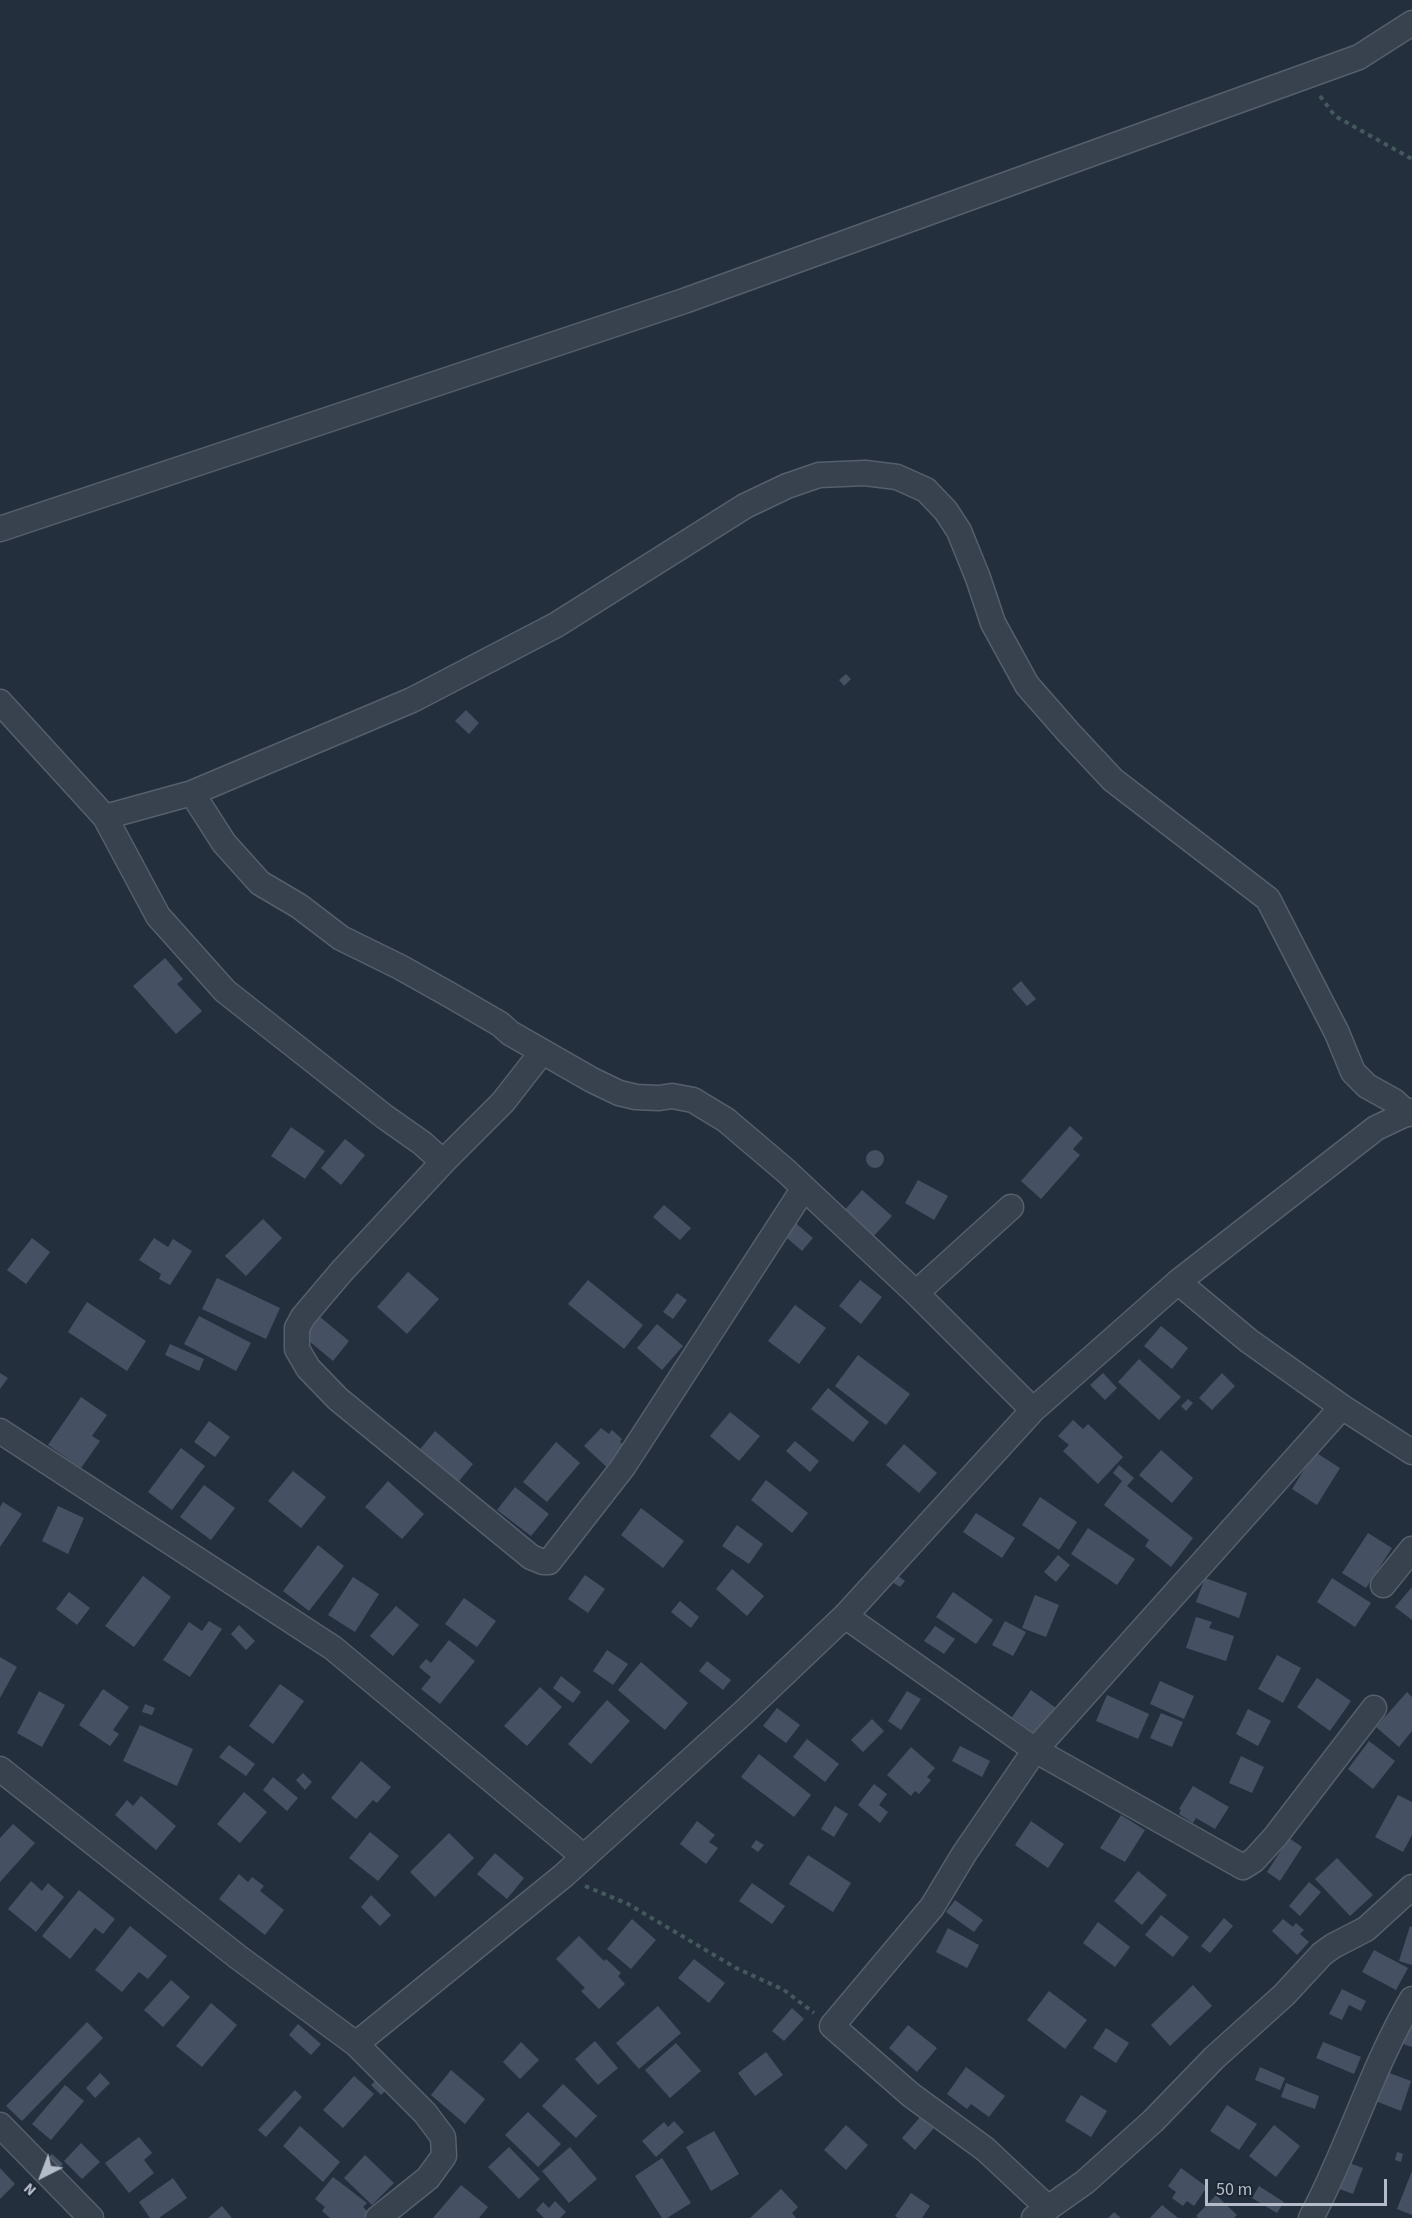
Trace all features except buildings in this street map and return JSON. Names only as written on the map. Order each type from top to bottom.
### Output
[{"type":"street","points":[[0,529],[684,301],[1359,57],[1412,23]]},
{"type":"street","points":[[105,817],[192,793],[412,699],[556,625],[746,506],[787,486],[819,475],[865,473],[897,477],[926,490],[946,511],[959,531],[993,623],[1027,685],[1113,780],[1268,899],[1337,1033],[1353,1072],[1367,1086],[1410,1113],[1376,1128],[1178,1282],[1033,1410],[845,1616],[744,1712],[563,1876],[356,2044]]},
{"type":"street","points":[[0,702],[105,817],[158,916],[225,991],[385,1117],[422,1143],[443,1162]]},
{"type":"street","points":[[192,793],[224,843],[260,883],[299,906],[341,938],[400,967],[542,1052],[619,1093],[636,1097],[672,1096],[693,1100],[726,1120],[804,1188],[916,1293],[1033,1410]]},
{"type":"street","points":[[542,1052],[503,1102],[443,1162],[342,1271],[303,1317],[297,1328],[297,1349],[308,1368],[338,1399],[531,1557],[549,1562],[623,1467],[804,1188]]},
{"type":"street","points":[[916,1293],[1011,1207]]},
{"type":"street","points":[[1178,1282],[1249,1341],[1342,1407],[1412,1452]]},
{"type":"street","points":[[1342,1407],[1035,1750],[964,1854],[932,1907],[832,2026],[910,2095],[986,2149],[1041,2213],[1085,2182],[1153,2121],[1214,2058],[1284,1995],[1322,1954],[1366,1929],[1412,1887]]},
{"type":"street","points":[[0,1431],[333,1648],[584,1857]]},
{"type":"street","points":[[1383,1585],[1412,1549]]},
{"type":"street","points":[[845,1616],[1035,1750],[1243,1867],[1254,1860],[1275,1837],[1374,1708]]},
{"type":"street","points":[[0,1770],[238,1957],[356,2044],[424,2112],[443,2136],[444,2156],[428,2178],[378,2218]]},
{"type":"street","points":[[1311,2218],[1361,2108],[1387,2043],[1412,2000]]},
{"type":"street","points":[[0,2125],[91,2218]]},
{"type":"path","points":[[1304,77],[1335,116],[1412,159]]},
{"type":"path","points":[[563,1876],[628,1904],[736,1968],[784,1990],[832,2026]]}]
